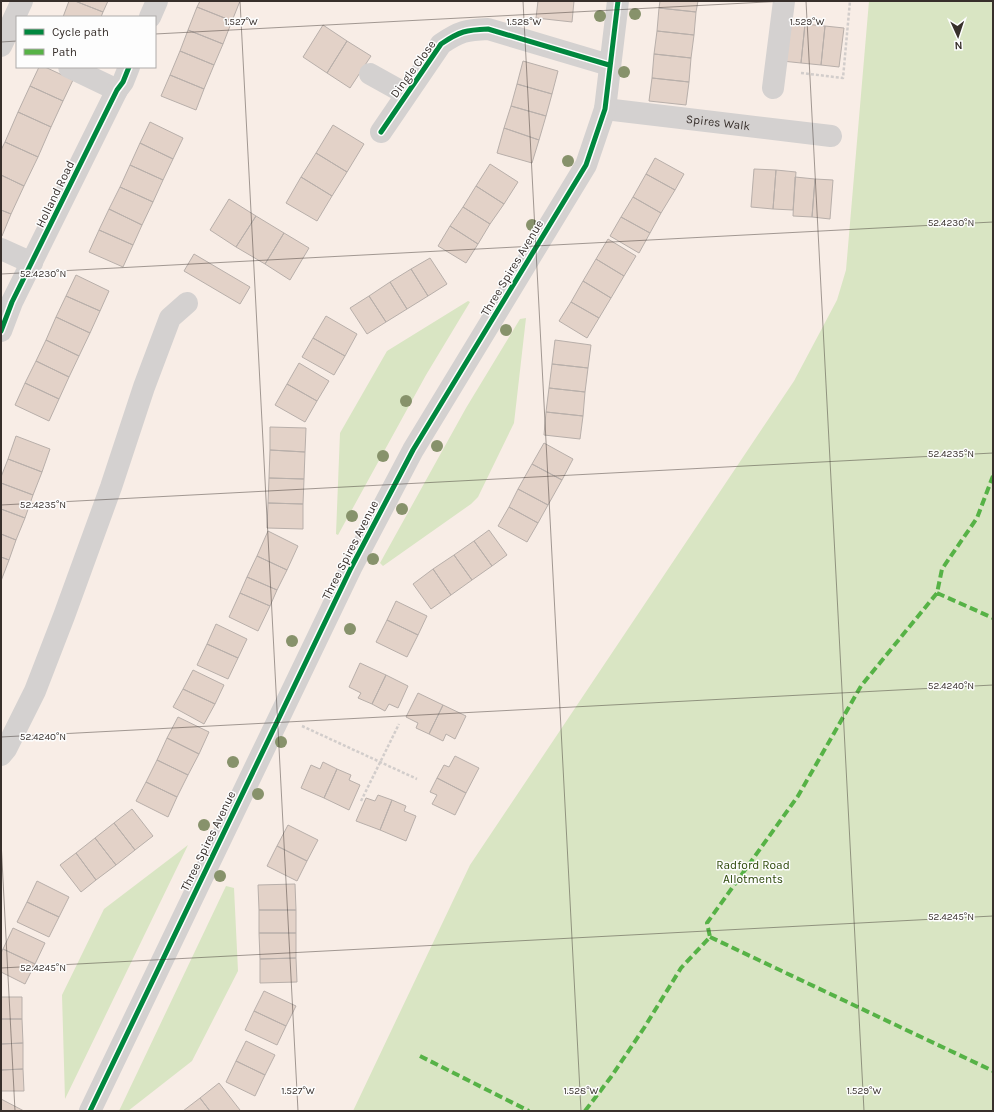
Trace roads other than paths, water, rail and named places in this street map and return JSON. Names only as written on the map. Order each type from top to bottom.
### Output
[{"type":"street","points":[[17,16],[22,1]]},
{"type":"street","points":[[150,16],[156,1]]},
{"type":"street","name":"Three Spires Avenue","points":[[90,1111],[351,568],[413,450],[586,165],[605,109],[609,65],[618,1]]},
{"type":"street","points":[[773,88],[784,1]]},
{"type":"street","points":[[8,42],[16,19]]},
{"type":"street","name":"Dingle Close","points":[[381,132],[441,44],[454,35],[469,30],[488,29],[609,65]]},
{"type":"street","points":[[71,68],[117,90]]},
{"type":"street","name":"Holland Road","points":[[1,331],[12,302],[117,90],[123,82],[129,68]]},
{"type":"street","name":"Dingle Close","points":[[370,74],[406,94]]},
{"type":"street","name":"Spires Walk","points":[[605,109],[831,136]]},
{"type":"street","points":[[1,249],[32,263]]},
{"type":"street","points":[[1,755],[6,749],[35,691],[111,487],[144,387],[170,318],[187,303]]},
{"type":"park label","name":"Radford Road Allotments","points":[[753,872]]}]
